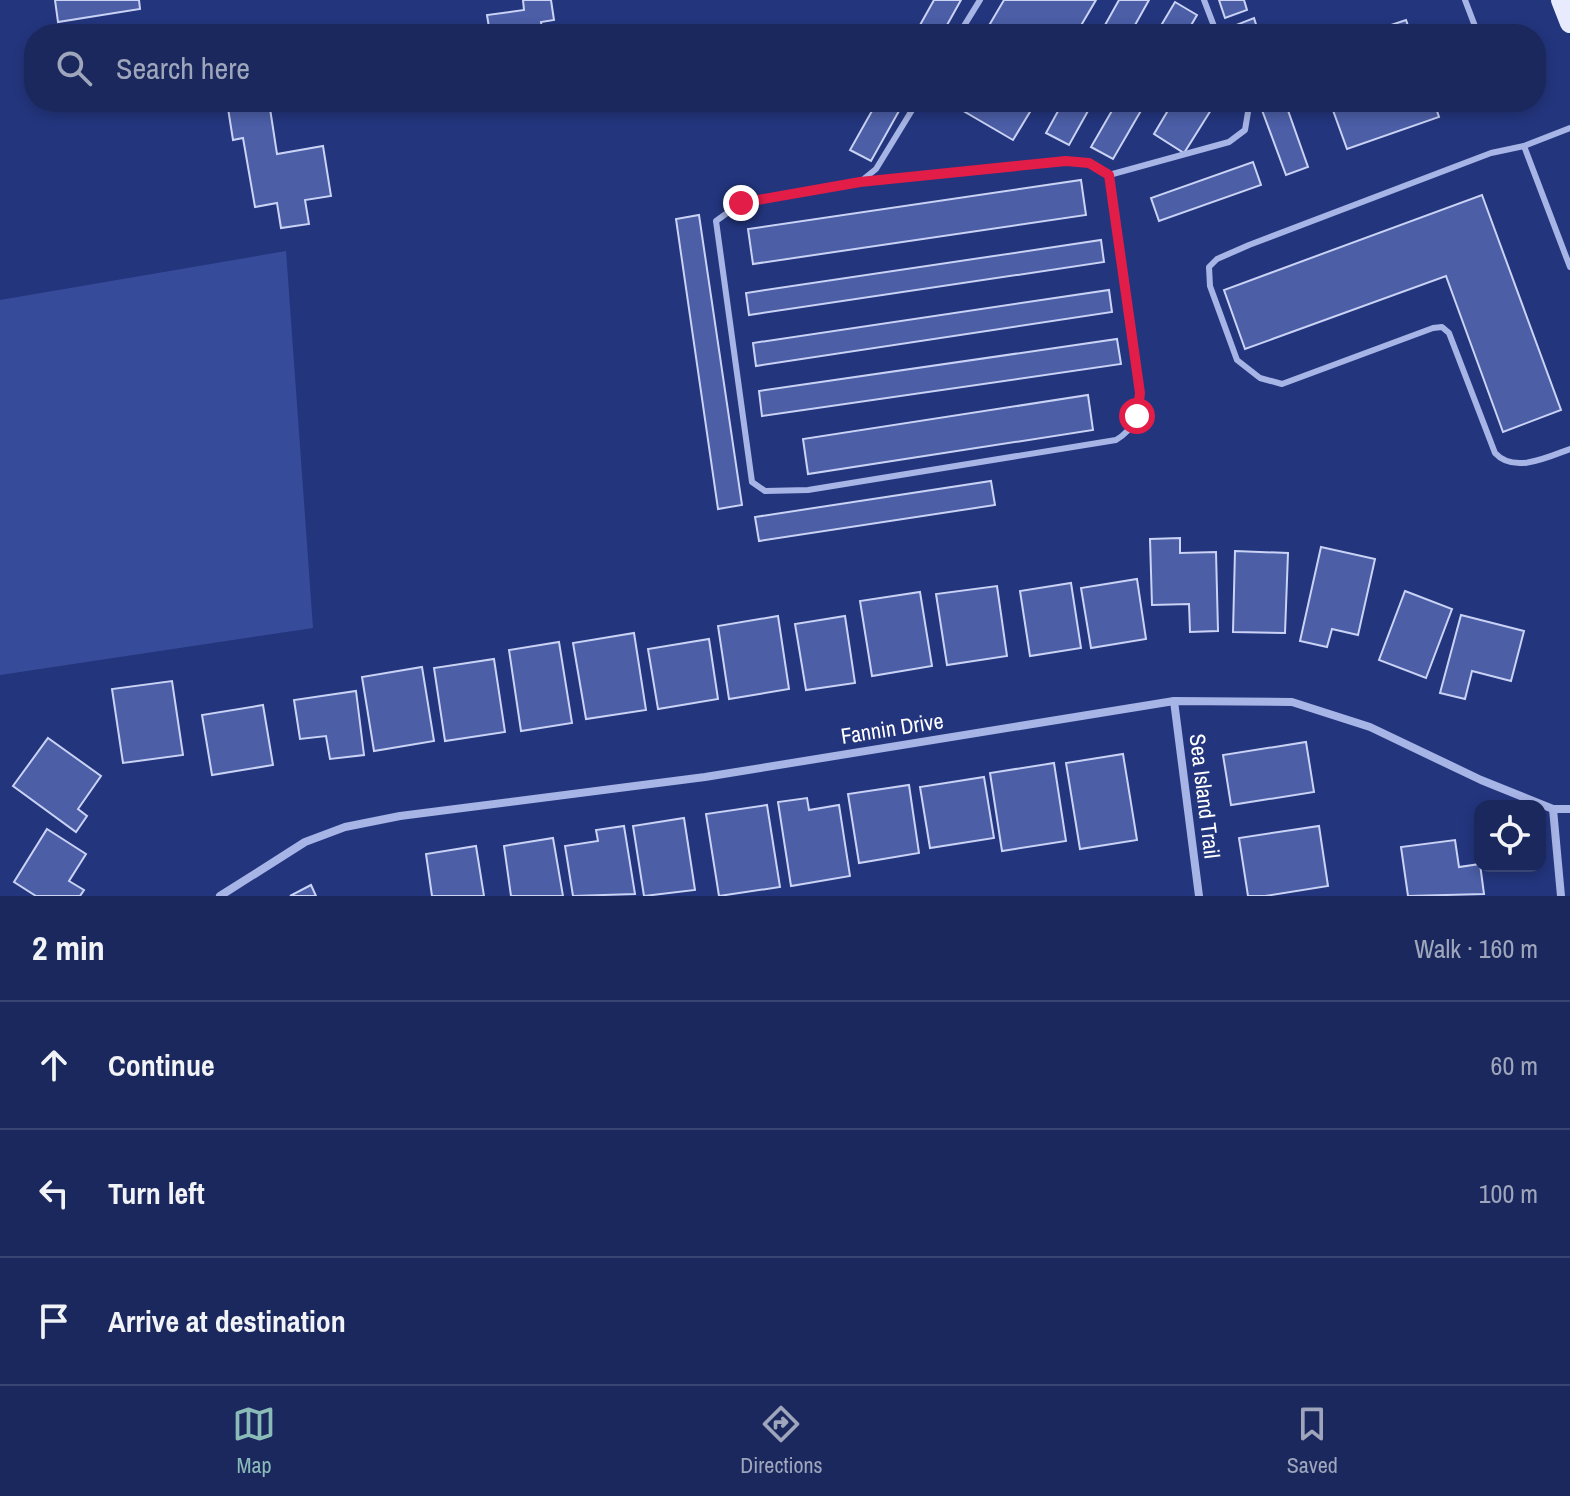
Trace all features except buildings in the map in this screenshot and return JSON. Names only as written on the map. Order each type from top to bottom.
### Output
[{"type":"main road","points":[[1561,0],[1570,23]]},
{"type":"street","name":"Fannin Drive","points":[[220,896],[305,842],[345,827],[400,816],[705,777],[1174,701],[1292,702],[1370,727],[1481,780],[1553,809],[1570,809]]},
{"type":"street","name":"Sea Island Trail","points":[[1174,701],[1199,896]]},
{"type":"street","points":[[1553,809],[1561,896]]},
{"type":"lane","points":[[965,24],[980,0]]},
{"type":"lane","points":[[1204,0],[1213,24]]},
{"type":"lane","points":[[1465,0],[1474,24]]},
{"type":"lane","points":[[860,182],[876,169],[911,112]]},
{"type":"lane","points":[[1109,175],[1140,393],[1137,416],[1128,433],[1116,440],[808,490],[765,491],[752,482],[716,221],[741,203],[860,182],[1066,161],[1089,163],[1109,175],[1229,142],[1245,130],[1248,112]]},
{"type":"lane","points":[[1570,128],[1524,146],[1491,153],[1227,254],[1209,267],[1210,286],[1237,360],[1260,378],[1282,384],[1442,327],[1449,333],[1500,459],[1515,463],[1538,460],[1570,449]]},
{"type":"lane","points":[[1524,146],[1570,267]]},
{"type":"shaded area","points":[[286,251],[313,628],[0,675],[0,300]]},
{"type":"route","points":[[741,203],[860,182],[1066,161],[1089,163],[1109,175],[1140,393],[1137,416]]}]
